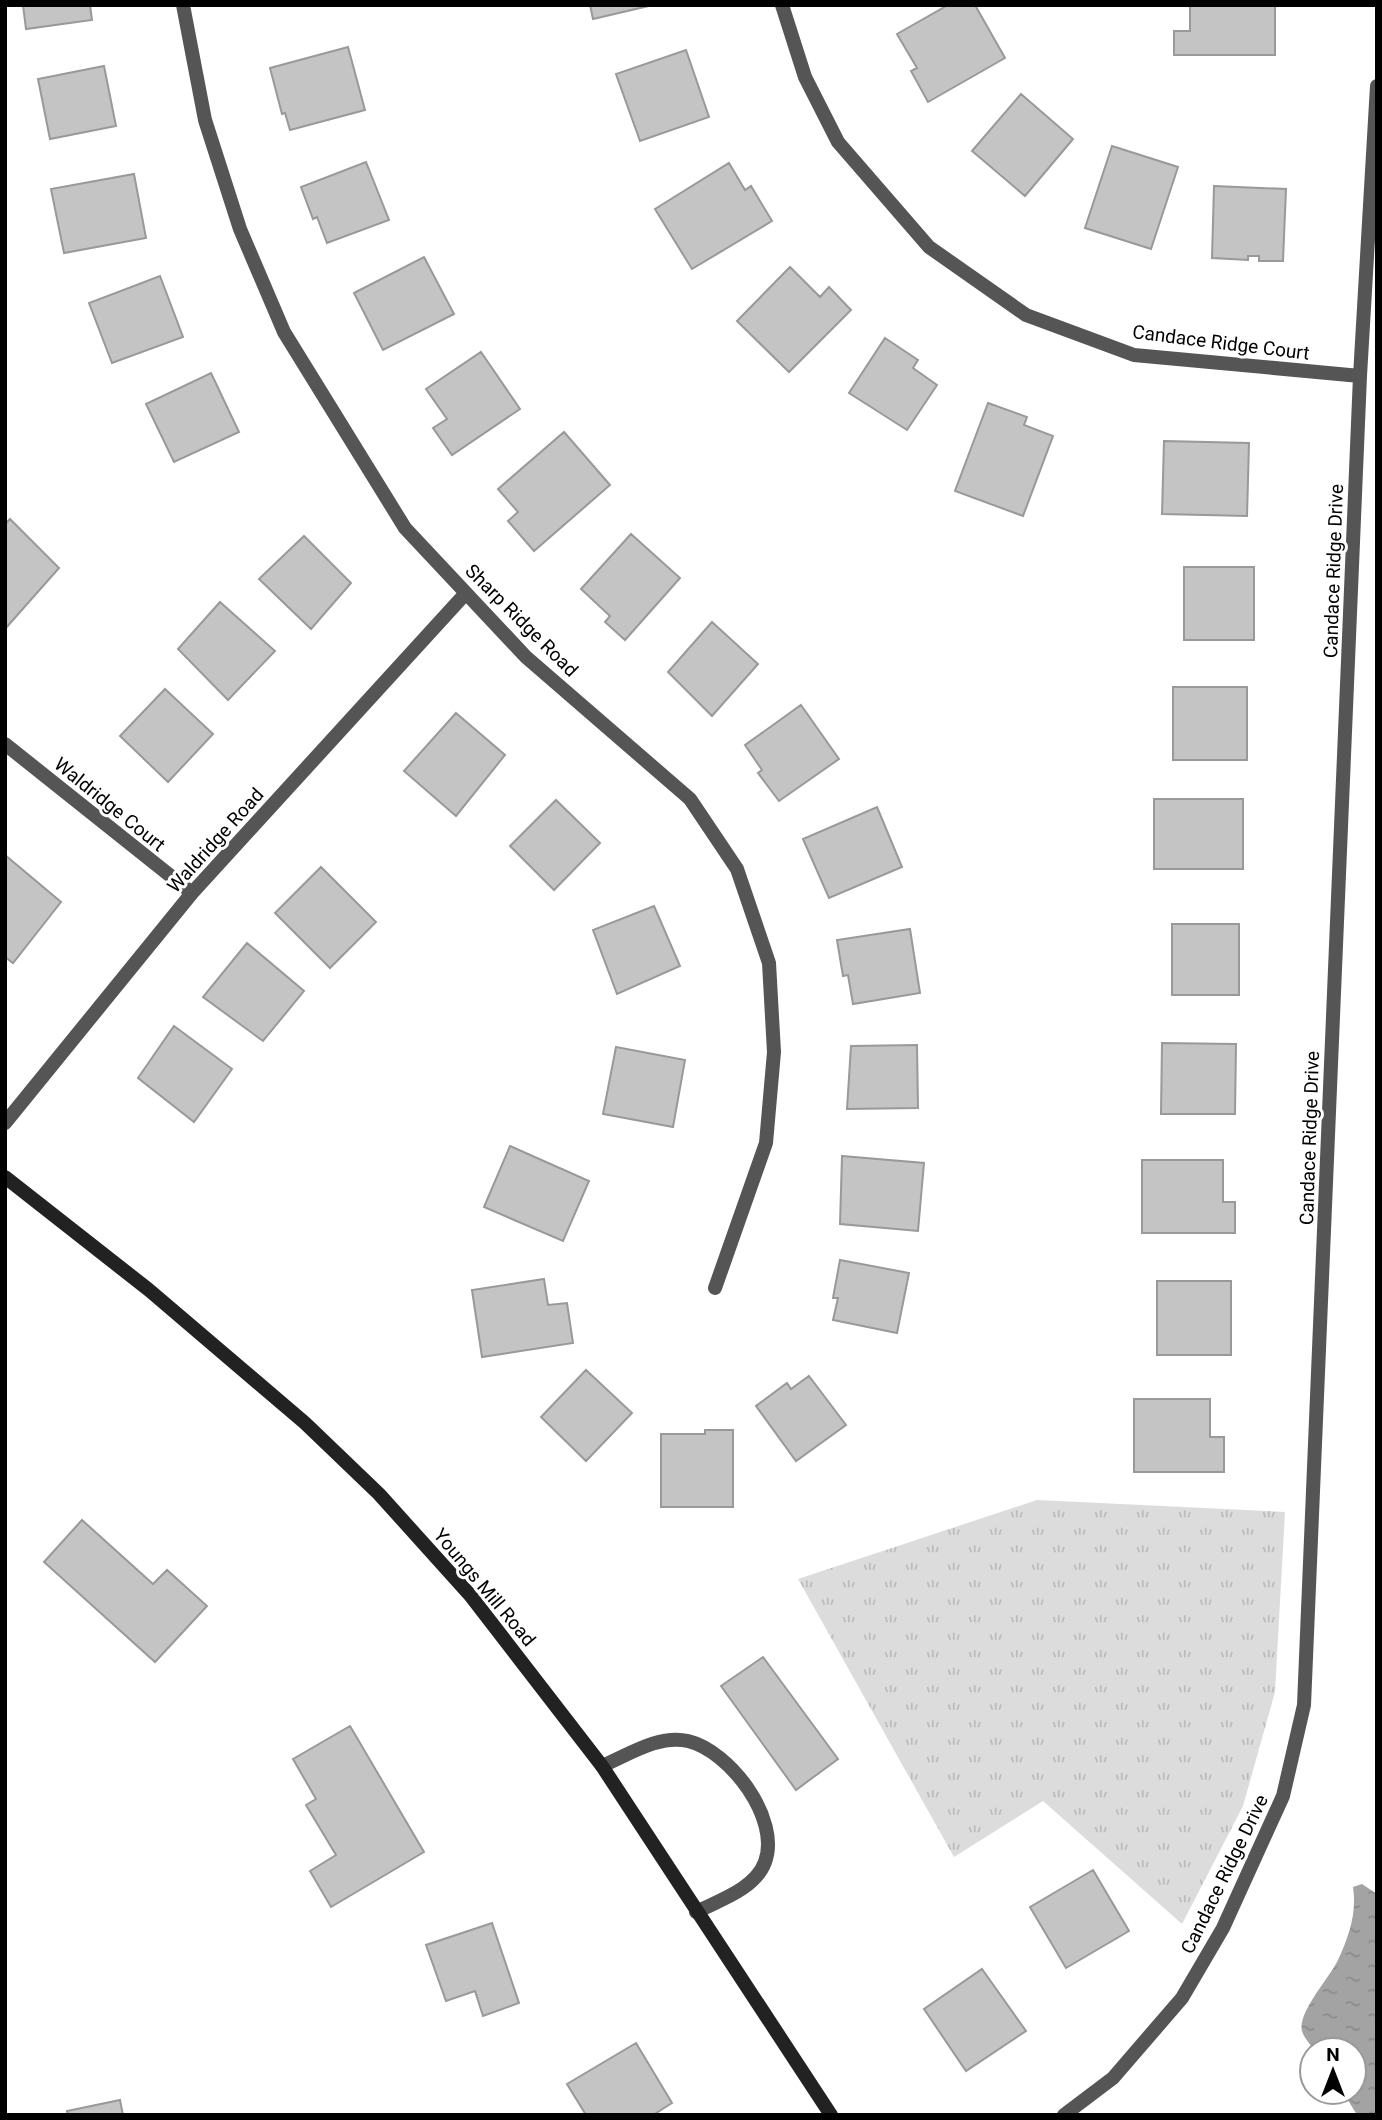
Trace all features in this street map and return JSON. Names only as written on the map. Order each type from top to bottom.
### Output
[{"type":"street","name":"Sharp Ridge Road","points":[[183,5],[205,120],[240,229],[284,332],[405,528],[526,657],[690,799],[737,869],[769,963],[774,1052],[766,1143],[715,1288]]},
{"type":"street","name":"Candace Ridge Court","points":[[782,5],[805,77],[838,142],[929,247],[1026,314],[1134,355],[1360,376]]},
{"type":"street","name":"Candace Ridge Drive","points":[[1064,2115],[1113,2078],[1189,1986],[1223,1928],[1283,1797],[1304,1705],[1360,376],[1377,86]]},
{"type":"street","name":"Waldridge Road","points":[[5,1124],[192,893],[466,593]]},
{"type":"street","name":"Waldridge Court","points":[[5,744],[192,893]]},
{"type":"street","name":"Youngs Mill Road","points":[[5,1177],[149,1290],[305,1423],[379,1494],[470,1595],[602,1766],[831,2115]]},
{"type":"street","points":[[602,1766],[661,1741],[688,1741],[713,1752],[754,1796],[769,1831],[765,1863],[742,1890],[696,1912]]},
{"type":"green space","points":[[1037,1500],[1285,1512],[1275,1692],[1243,1806],[1182,1924],[1043,1801],[954,1857],[798,1579]]},
{"type":"water","points":[[1362,1884],[1377,1894],[1377,2115],[1357,2115],[1352,2106],[1368,2106],[1368,2036],[1304,2036],[1302,2031],[1304,2015],[1346,1942],[1353,1915],[1353,1887]]},
{"type":"building","points":[[23,5],[90,5],[92,20],[26,29]]},
{"type":"building","points":[[590,5],[653,5],[593,19]]},
{"type":"building","points":[[948,5],[975,5],[1005,58],[928,102],[911,71],[917,68],[897,34]]},
{"type":"building","points":[[1190,5],[1275,5],[1275,55],[1174,55],[1174,31],[1190,31]]},
{"type":"building","points":[[348,47],[365,110],[290,130],[285,113],[282,114],[270,68]]},
{"type":"building","points":[[686,50],[709,117],[640,141],[616,74]]},
{"type":"building","points":[[104,66],[116,126],[50,139],[38,79]]},
{"type":"building","points":[[1021,94],[1073,139],[1025,196],[972,151]]},
{"type":"building","points":[[1112,146],[1178,167],[1151,249],[1085,228]]},
{"type":"building","points":[[366,162],[389,220],[327,243],[317,217],[313,219],[301,187]]},
{"type":"building","points":[[729,163],[745,190],[751,186],[772,221],[692,269],[655,209]]},
{"type":"building","points":[[134,174],[146,238],[64,253],[51,189]]},
{"type":"building","points":[[1214,186],[1286,189],[1283,261],[1259,261],[1259,256],[1248,256],[1248,260],[1212,258]]},
{"type":"building","points":[[424,257],[454,314],[383,350],[354,293]]},
{"type":"building","points":[[790,267],[820,297],[829,287],[851,310],[789,372],[737,321]]},
{"type":"building","points":[[160,276],[183,337],[112,363],[89,303]]},
{"type":"building","points":[[885,338],[918,360],[913,368],[937,385],[907,430],[849,393]]},
{"type":"building","points":[[481,352],[520,409],[452,455],[433,428],[447,419],[426,389]]},
{"type":"building","points":[[211,373],[239,432],[174,462],[146,404]]},
{"type":"building","points":[[988,403],[1027,417],[1024,425],[1053,436],[1023,516],[955,491]]},
{"type":"building","points":[[564,432],[610,485],[534,551],[508,521],[518,512],[498,489]]},
{"type":"building","points":[[1164,441],[1249,443],[1247,516],[1162,514]]},
{"type":"building","points":[[10,519],[59,568],[5,629],[5,524]]},
{"type":"building","points":[[631,534],[680,578],[625,640],[605,622],[610,616],[581,589]]},
{"type":"building","points":[[304,536],[351,583],[311,629],[259,579]]},
{"type":"building","points":[[1184,567],[1254,567],[1254,640],[1184,640]]},
{"type":"building","points":[[220,602],[275,651],[228,700],[178,649]]},
{"type":"building","points":[[712,622],[758,664],[712,716],[668,672]]},
{"type":"building","points":[[1173,687],[1247,687],[1247,760],[1173,760]]},
{"type":"building","points":[[165,689],[213,734],[168,782],[120,736]]},
{"type":"building","points":[[801,705],[839,759],[779,801],[758,773],[762,770],[745,745]]},
{"type":"building","points":[[456,713],[505,755],[456,816],[404,771]]},
{"type":"building","points":[[1154,799],[1243,799],[1243,869],[1154,869]]},
{"type":"building","points":[[556,800],[600,843],[554,890],[510,846]]},
{"type":"building","points":[[877,807],[902,867],[829,898],[803,839]]},
{"type":"building","points":[[5,855],[61,902],[13,963],[5,957]]},
{"type":"building","points":[[321,867],[376,922],[330,968],[275,913]]},
{"type":"building","points":[[654,906],[680,966],[617,994],[593,930]]},
{"type":"building","points":[[1172,924],[1239,924],[1239,995],[1172,995]]},
{"type":"building","points":[[910,929],[920,993],[853,1004],[848,975],[843,976],[837,940]]},
{"type":"building","points":[[247,943],[304,991],[263,1041],[203,997]]},
{"type":"building","points":[[174,1026],[232,1069],[194,1122],[138,1078]]},
{"type":"building","points":[[1162,1043],[1236,1044],[1235,1114],[1161,1114]]},
{"type":"building","points":[[917,1045],[918,1108],[847,1109],[851,1046]]},
{"type":"building","points":[[616,1047],[685,1060],[673,1127],[603,1114]]},
{"type":"building","points":[[510,1146],[589,1181],[563,1241],[484,1207]]},
{"type":"building","points":[[842,1156],[924,1163],[918,1231],[840,1224]]},
{"type":"building","points":[[1142,1160],[1223,1160],[1223,1202],[1235,1202],[1235,1233],[1142,1233]]},
{"type":"building","points":[[840,1260],[909,1273],[897,1333],[833,1320],[838,1298],[833,1298]]},
{"type":"building","points":[[544,1279],[548,1305],[567,1303],[573,1343],[482,1357],[472,1290]]},
{"type":"building","points":[[1157,1281],[1231,1281],[1231,1355],[1157,1355]]},
{"type":"building","points":[[586,1370],[632,1413],[586,1461],[541,1417]]},
{"type":"building","points":[[809,1376],[846,1425],[796,1461],[756,1406],[787,1383],[791,1389]]},
{"type":"building","points":[[1134,1399],[1210,1399],[1210,1437],[1224,1437],[1224,1472],[1134,1472]]},
{"type":"building","points":[[705,1430],[733,1430],[733,1507],[661,1507],[661,1434],[705,1434]]},
{"type":"building","points":[[82,1520],[153,1584],[167,1570],[207,1606],[155,1662],[44,1562]]},
{"type":"building","points":[[763,1657],[838,1759],[796,1790],[721,1686]]},
{"type":"building","points":[[350,1726],[424,1852],[331,1907],[310,1871],[336,1855],[306,1805],[316,1799],[293,1759]]},
{"type":"building","points":[[1093,1870],[1129,1931],[1066,1968],[1030,1907]]},
{"type":"building","points":[[492,1923],[519,2003],[483,2016],[475,1991],[446,2001],[426,1945]]},
{"type":"building","points":[[982,1969],[1026,2031],[966,2071],[924,2009]]},
{"type":"building","points":[[636,2043],[672,2103],[653,2115],[586,2115],[567,2084]]},
{"type":"building","points":[[120,2100],[123,2115],[68,2115],[67,2111]]}]
